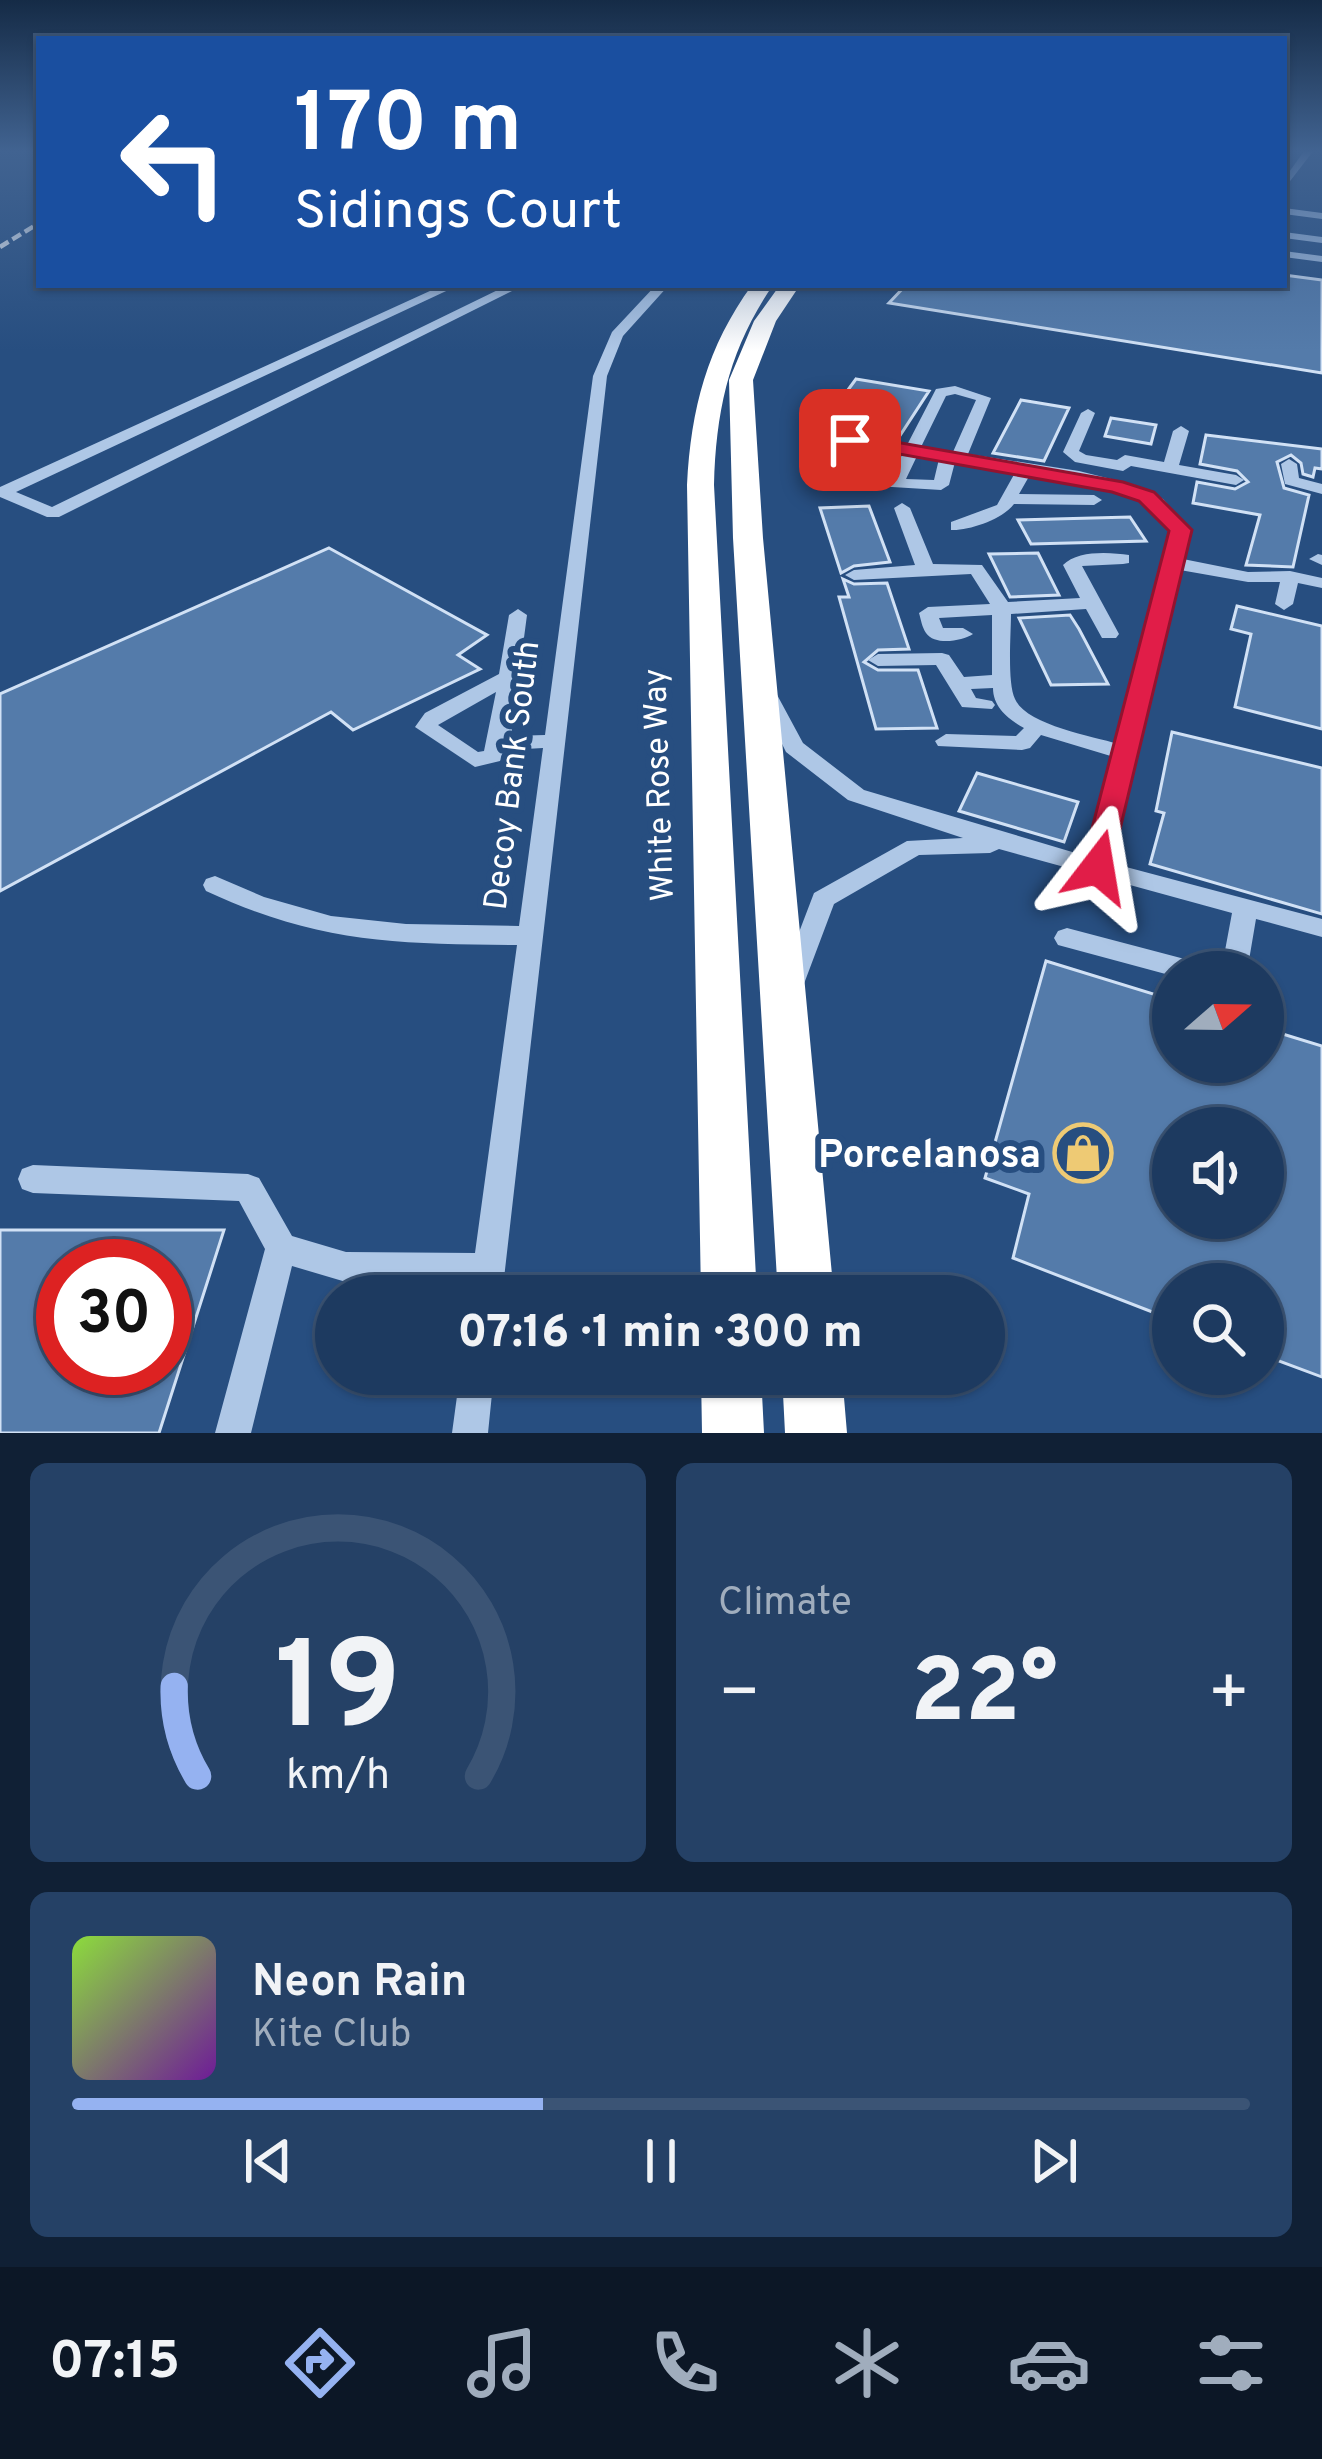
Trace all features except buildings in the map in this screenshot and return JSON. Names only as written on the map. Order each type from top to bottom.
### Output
[{"type":"highway","name":"White Rose Way","points":[[728,1275],[700,559],[701,441],[709,384],[724,341],[761,288]]},
{"type":"highway","points":[[788,288],[765,321],[741,380],[804,1275]]},
{"type":"highway","points":[[732,1395],[733,1433]]},
{"type":"highway","points":[[813,1395],[816,1433]]},
{"type":"street","points":[[1287,232],[1322,236]]},
{"type":"street","points":[[1287,254],[1322,259]]},
{"type":"street","points":[[446,288],[2,492],[53,513],[512,288]]},
{"type":"street","name":"Decoy Bank South","points":[[488,1275],[600,376],[617,334],[660,288]]},
{"type":"street","points":[[896,482],[912,450],[941,392],[979,394],[984,400],[953,457],[941,485],[849,481],[835,443],[850,440],[912,450],[953,457],[987,462],[1025,469],[1123,464]]},
{"type":"street","points":[[1088,413],[1071,452],[1081,459],[1236,480]]},
{"type":"street","points":[[1170,468],[1181,431]]},
{"type":"street","points":[[1098,867],[1181,530],[1123,464]]},
{"type":"street","points":[[1289,464],[1291,481],[1322,489]]},
{"type":"street","points":[[957,526],[995,513],[1010,499],[1025,469]]},
{"type":"street","points":[[1010,499],[1094,500]]},
{"type":"street","points":[[902,508],[926,570]]},
{"type":"street","points":[[1109,634],[1073,562],[1123,559]]},
{"type":"street","points":[[1173,563],[1248,577],[1290,576],[1322,583]]},
{"type":"street","points":[[854,575],[976,569],[1001,606],[1003,698],[1016,716],[1036,727],[1125,753]]},
{"type":"street","points":[[1284,604],[1290,576]]},
{"type":"street","points":[[963,634],[936,634],[924,604],[1091,603]]},
{"type":"street","points":[[508,676],[427,723],[432,734],[475,760],[492,756],[499,743],[518,615]]},
{"type":"street","points":[[878,659],[946,660],[969,704],[985,705]]},
{"type":"street","points":[[760,678],[794,747],[856,795],[1009,844],[1322,928]]},
{"type":"street","points":[[958,682],[1003,681]]},
{"type":"street","points":[[946,741],[1022,743],[1036,727]]},
{"type":"street","points":[[499,743],[554,740]]},
{"type":"street","points":[[784,1004],[824,899],[915,847],[1009,844]]},
{"type":"street","points":[[215,885],[284,917],[358,933],[529,936]]},
{"type":"street","points":[[1238,951],[1246,906]]},
{"type":"street","points":[[1067,938],[1152,960]]},
{"type":"street","points":[[33,1179],[248,1188],[281,1248],[232,1433]]},
{"type":"street","points":[[281,1248],[346,1267],[421,1275]]},
{"type":"street","points":[[470,1433],[475,1395]]},
{"type":"railway","points":[[0,247],[36,225]]},
{"type":"place","name":"Porcelanosa","points":[[1083,1153]]},
{"type":"route","points":[[850,440],[1116,486],[1147,496],[1181,530],[1098,867]]}]
